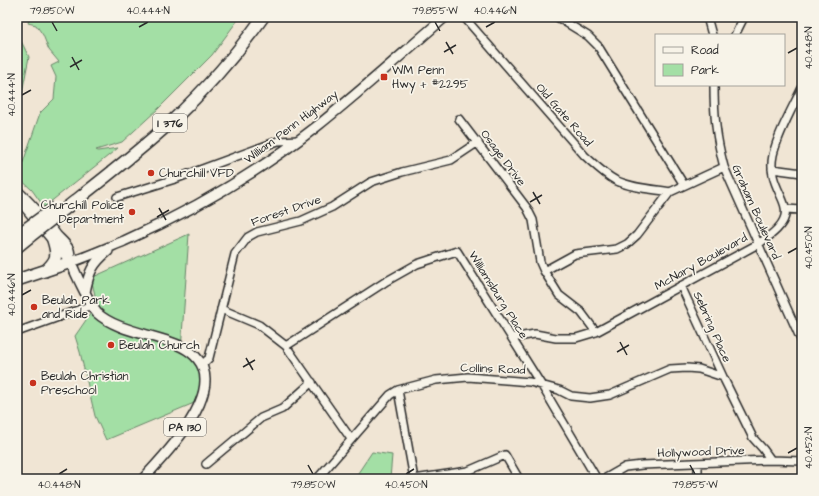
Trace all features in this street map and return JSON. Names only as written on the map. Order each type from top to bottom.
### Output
[{"type":"highway","name":"I 376","points":[[58,210],[175,109],[218,63],[254,17]]},
{"type":"highway","name":"I 376","points":[[17,247],[23,234],[142,148],[184,109],[224,67],[263,17]]},
{"type":"highway","points":[[45,271],[56,257],[53,240]]},
{"type":"highway","points":[[17,280],[71,262]]},
{"type":"main road","name":"William Penn Highway","points":[[71,262],[117,244],[167,221],[211,197],[255,170],[298,140],[343,105],[445,17]]},
{"type":"main road","points":[[17,191],[38,212],[69,250],[71,262]]},
{"type":"main road","points":[[17,198],[71,262],[92,305],[100,315],[112,323],[183,348],[192,353],[202,365]]},
{"type":"main road","points":[[86,292],[89,275],[93,265],[117,244]]},
{"type":"main road","name":"PA 130","points":[[143,479],[172,446],[197,408],[206,385],[206,378],[202,365]]},
{"type":"street","name":"Old Gate Road","points":[[464,17],[585,156],[598,168],[615,180],[629,185],[670,192]]},
{"type":"street","points":[[557,17],[588,36],[598,46],[684,185]]},
{"type":"street","points":[[707,17],[712,34]]},
{"type":"street","points":[[736,34],[744,17]]},
{"type":"street","name":"Graham Boulevard","points":[[714,86],[714,119],[724,167],[802,342]]},
{"type":"street","points":[[802,88],[777,142],[773,156],[772,169],[773,177],[786,209],[802,210]]},
{"type":"street","name":"Osage Drive","points":[[460,120],[527,208],[532,220],[540,262],[559,295],[581,312],[596,332]]},
{"type":"street","points":[[117,197],[175,179],[278,141],[298,140]]},
{"type":"street","name":"Forest Drive","points":[[202,365],[209,358],[235,254],[248,237],[257,232],[300,221],[332,207],[371,182],[402,172],[451,160],[478,142]]},
{"type":"street","points":[[544,271],[575,254],[617,249],[627,244],[637,235],[670,192],[724,167]]},
{"type":"street","points":[[772,169],[802,173]]},
{"type":"street","points":[[17,206],[29,212]]},
{"type":"street","name":"McNary Boulevard","points":[[512,338],[535,334],[556,338],[576,338],[596,332],[758,244],[770,236],[781,225],[786,209]]},
{"type":"street","name":"Williamsburg Place","points":[[286,346],[385,282],[417,264],[457,251],[542,386],[597,479]]},
{"type":"street","name":"Sebring Place","points":[[681,286],[723,377]]},
{"type":"street","points":[[17,332],[92,305]]},
{"type":"street","points":[[221,309],[259,325],[286,346],[351,439]]},
{"type":"street","name":"Collins Road","points":[[317,479],[390,395],[398,390],[436,380],[468,378],[530,382],[559,390],[571,396],[590,398],[610,395],[670,369],[699,369],[723,377]]},
{"type":"street","points":[[723,377],[753,438],[771,460]]},
{"type":"street","points":[[206,464],[261,418],[282,409],[312,382]]},
{"type":"street","points":[[398,390],[414,479],[468,471],[505,455],[519,479]]},
{"type":"street","name":"Hollywood Drive","points":[[604,479],[625,467],[642,465],[771,460],[802,461]]},
{"type":"street","points":[[698,463],[698,479]]},
{"type":"green space","points":[[30,17],[240,17],[212,55],[158,109],[122,142],[96,150],[118,148],[44,207],[32,190],[18,177],[40,113],[54,99],[56,77],[51,66],[59,62],[49,50],[43,35],[36,25],[28,23]]},
{"type":"green space","points":[[17,33],[29,57],[21,98],[17,104]]},
{"type":"green space","points":[[189,234],[181,350],[193,359],[200,370],[200,387],[194,403],[106,440],[95,416],[75,336],[97,304],[91,278]]},
{"type":"green space","points":[[372,452],[392,455],[390,479],[354,479]]},
{"type":"place","name":"WM Penn Hwy + #2295","points":[[384,77]]},
{"type":"place","name":"Churchill VFD","points":[[151,173]]},
{"type":"place","name":"Churchill Police Department","points":[[132,212]]},
{"type":"place","name":"Beulah Park and Ride","points":[[34,307]]},
{"type":"place","name":"Beulah Church","points":[[111,345]]},
{"type":"place","name":"Beulah Christian Preschool","points":[[33,383]]}]
